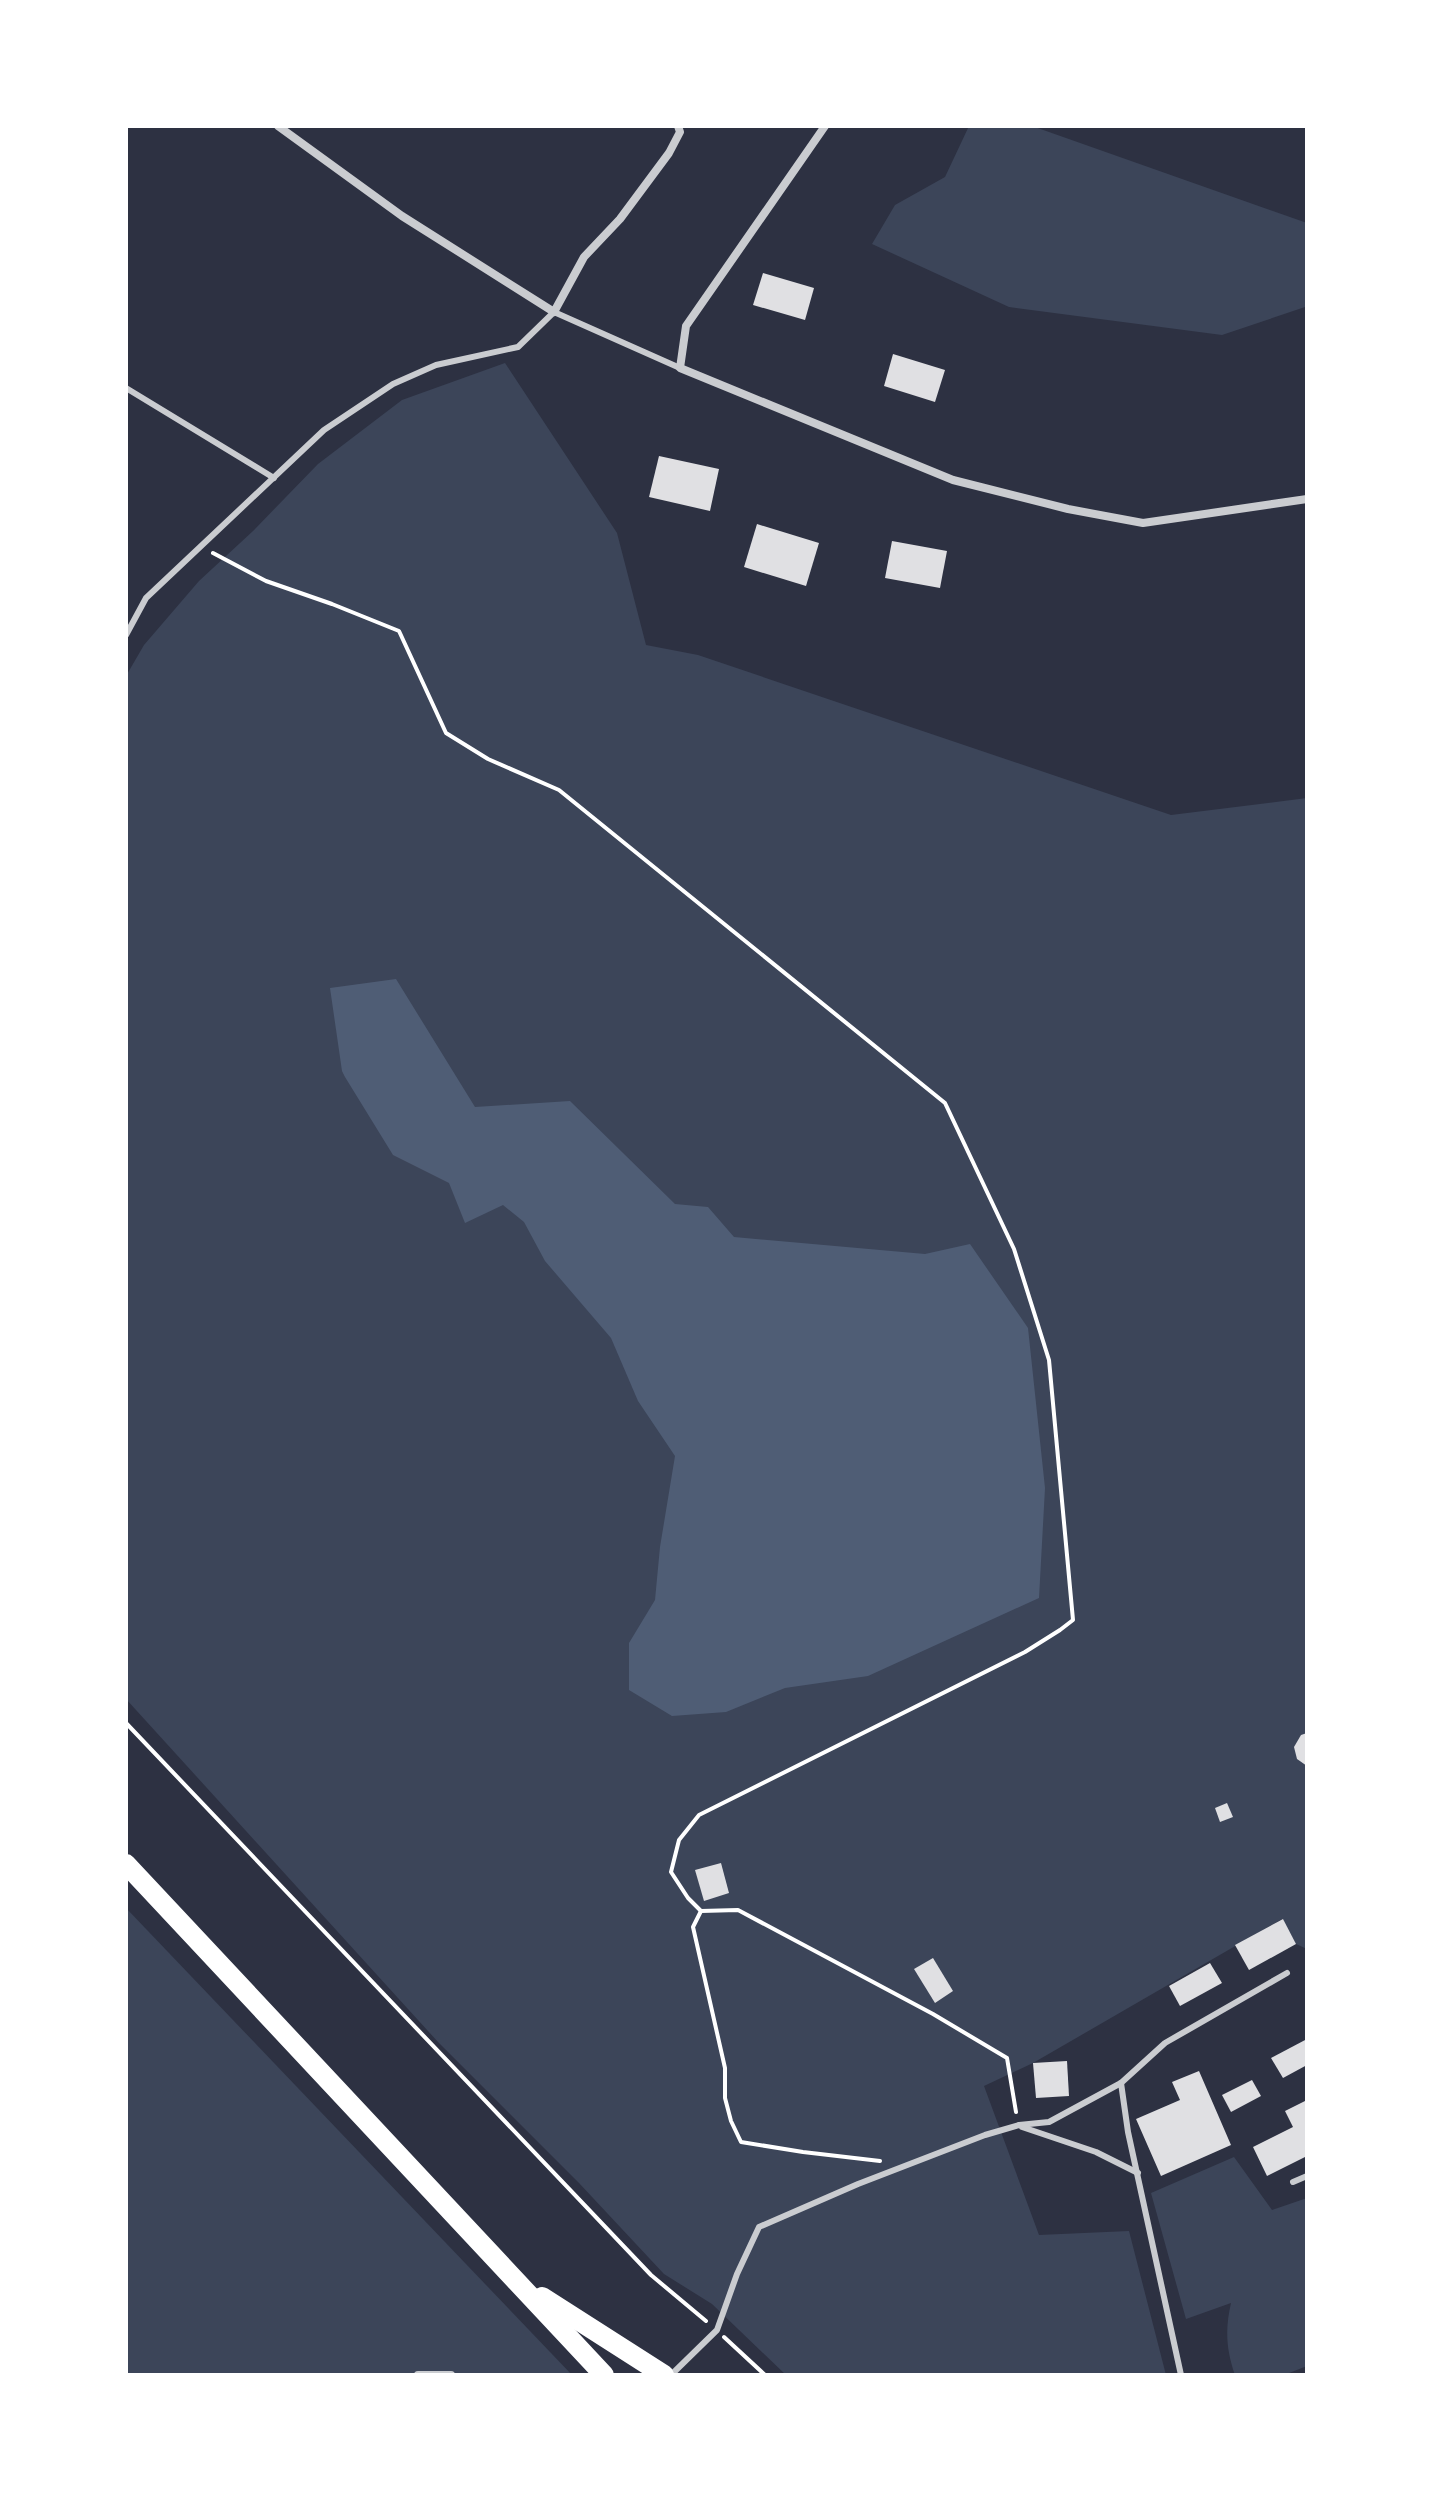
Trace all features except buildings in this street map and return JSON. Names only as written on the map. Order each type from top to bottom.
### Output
[{"type":"main road","points":[[126,1864],[604,2375]]},
{"type":"main road","points":[[519,2282],[664,2375]]},
{"type":"street","points":[[278,126],[402,216],[554,312],[584,257],[620,219],[669,153],[680,132],[678,126]]},
{"type":"street","points":[[825,126],[686,326],[680,368],[953,480],[1068,509],[1143,523],[1307,499]]},
{"type":"street","points":[[418,2375],[451,2375]]},
{"type":"lane","points":[[126,635],[146,598],[324,430],[393,384],[436,365],[518,347],[554,312],[680,368]]},
{"type":"lane","points":[[126,388],[274,478]]},
{"type":"lane","points":[[671,2375],[717,2330],[737,2274],[759,2227],[985,2135],[1019,2125],[1049,2122],[1121,2083],[1165,2043],[1287,1973]]},
{"type":"lane","points":[[1121,2083],[1181,2375]]},
{"type":"lane","points":[[1019,2125],[1096,2152],[1138,2173]]},
{"type":"lane","points":[[1293,2182],[1307,2176]]},
{"type":"path","points":[[202,547],[266,581],[399,631],[446,733],[488,759],[559,790],[945,1103],[1014,1249],[1049,1360],[1073,1620],[1025,1652],[699,1815],[679,1840],[671,1872],[701,1911],[738,1910],[933,2014],[1007,2058],[1019,2125]]},
{"type":"path","points":[[126,1723],[651,2275],[765,2375]]},
{"type":"path","points":[[701,1911],[693,1927],[725,2068],[725,2098],[741,2142],[910,2164]]},
{"type":"shaded area","points":[[969,126],[1032,126],[1307,223],[1305,307],[1222,335],[1009,307],[872,244],[895,205],[945,177]]},
{"type":"shaded area","points":[[505,363],[617,533],[646,645],[698,655],[1171,815],[1307,798],[1307,1949],[1296,1944],[1282,1919],[1033,2063],[984,2086],[1039,2235],[1129,2231],[1166,2375],[786,2375],[712,2304],[664,2274],[579,2183],[438,2042],[126,1699],[126,676],[144,645],[199,581],[318,464],[402,400]]},
{"type":"shaded area","points":[[396,979],[475,1107],[570,1101],[675,1204],[708,1207],[734,1237],[925,1254],[970,1244],[1028,1328],[1045,1488],[1039,1598],[868,1676],[785,1688],[726,1712],[672,1716],[629,1690],[629,1643],[655,1600],[675,1456],[638,1401],[611,1338],[545,1261],[524,1222],[503,1205],[465,1223],[449,1183],[393,1155],[345,1077],[330,988]]},
{"type":"shaded area","points":[[126,1908],[572,2375],[126,2375]]},
{"type":"shaded area","points":[[1234,2157],[1272,2210],[1307,2198],[1307,2366],[1284,2375],[1235,2375],[1227,2339],[1231,2303],[1186,2319],[1151,2193]]}]
